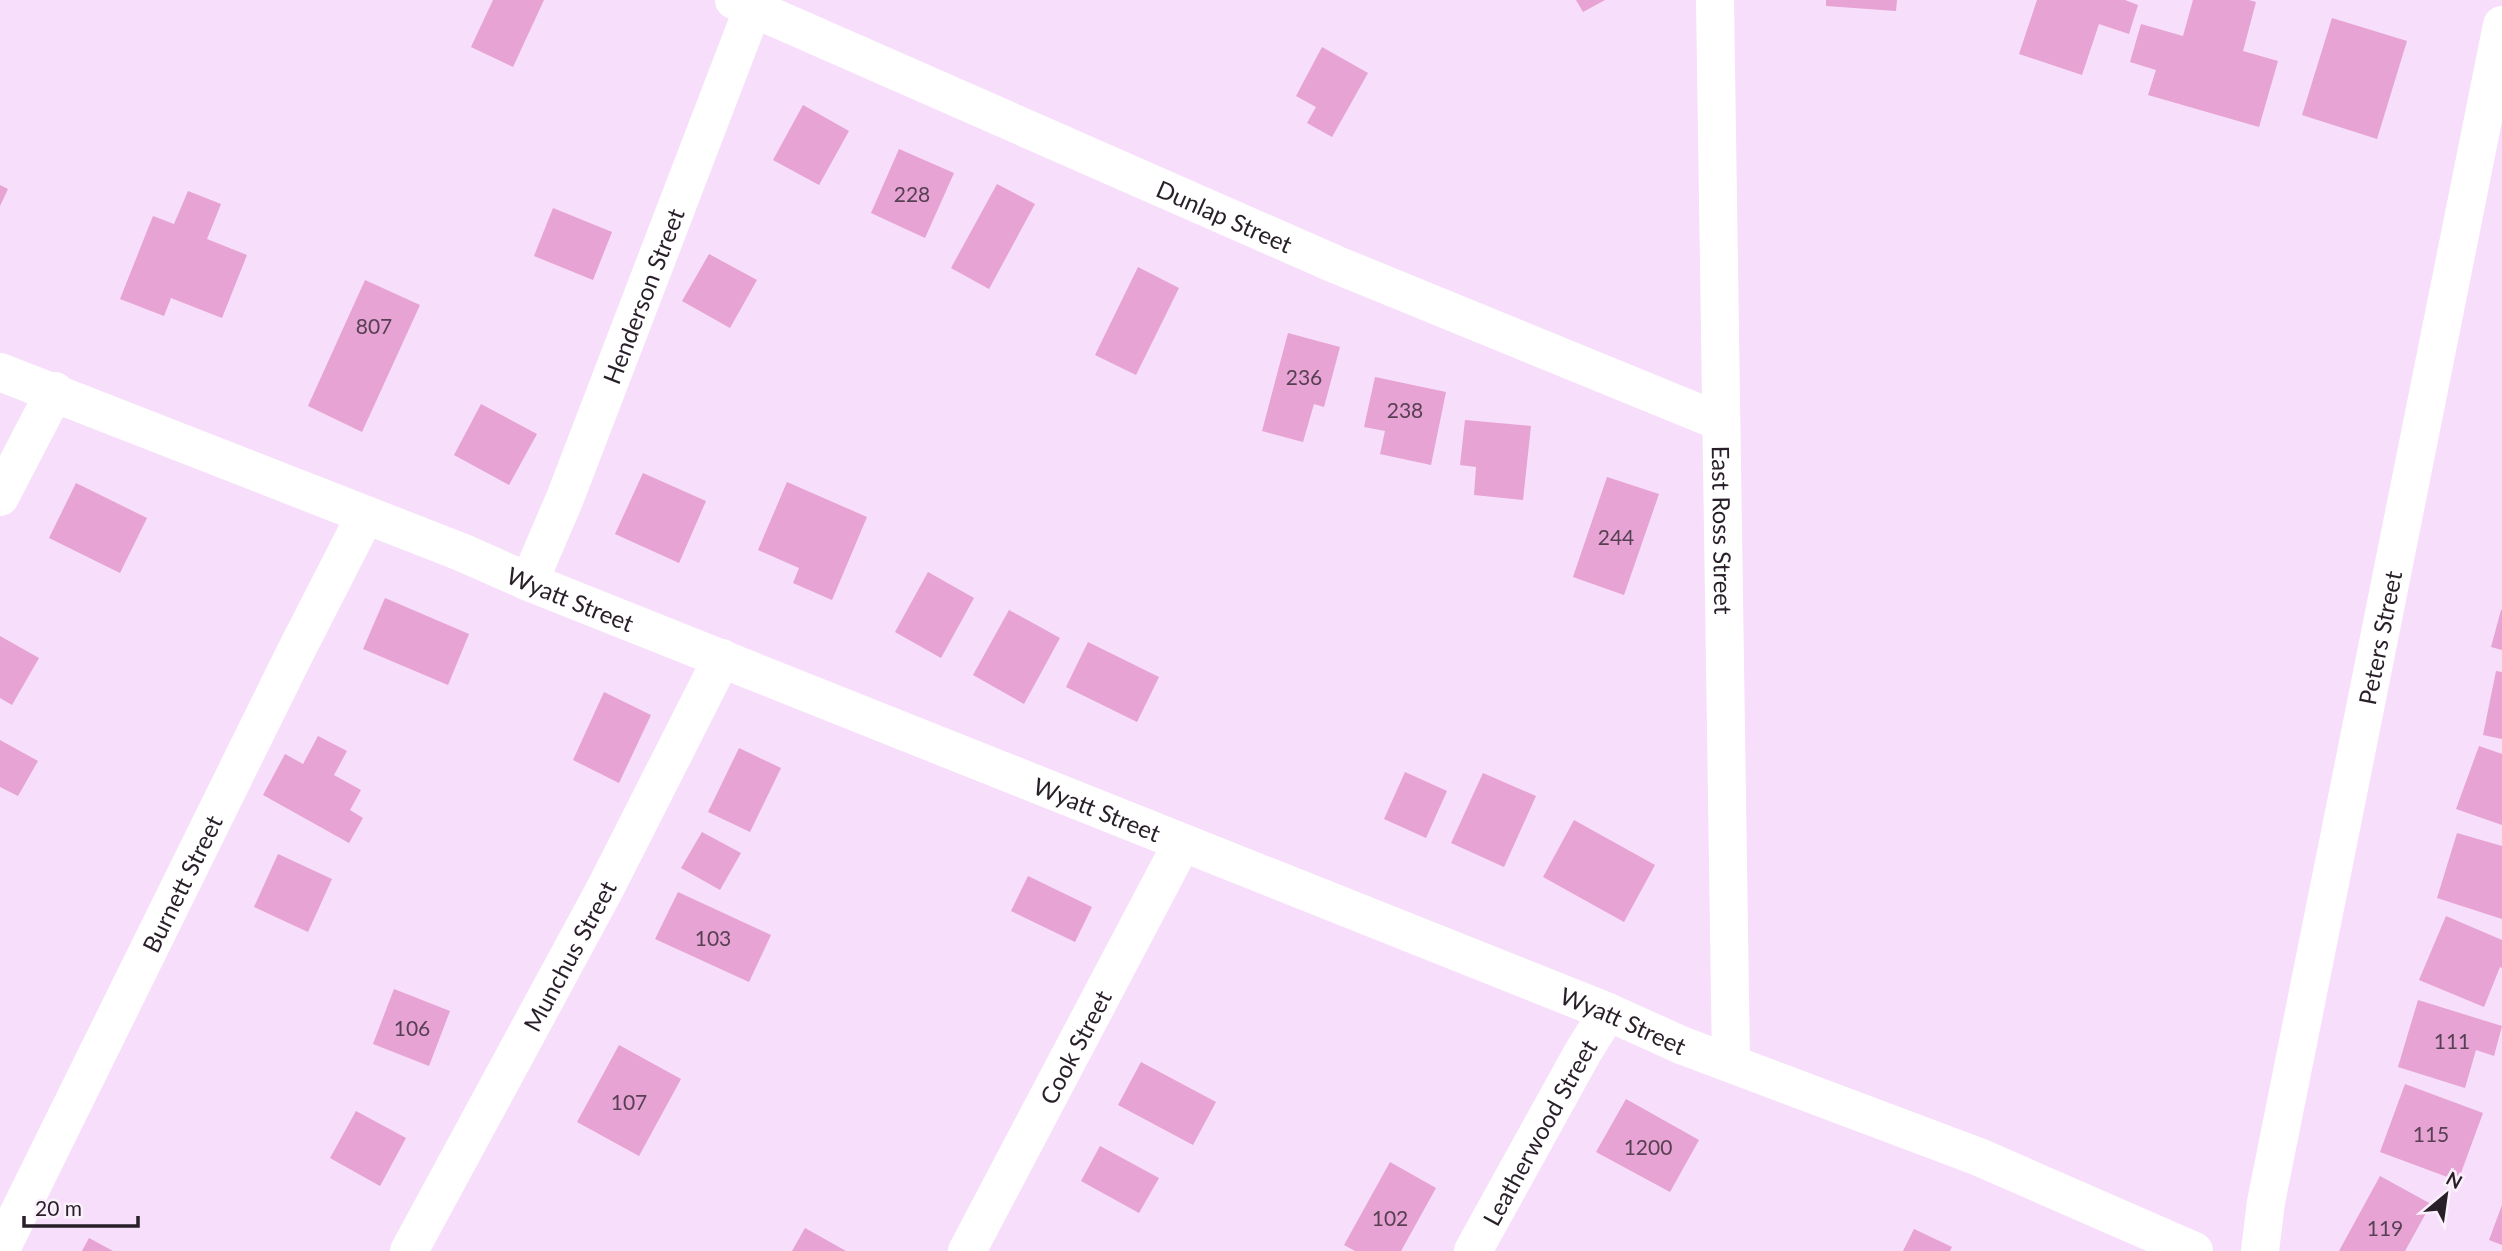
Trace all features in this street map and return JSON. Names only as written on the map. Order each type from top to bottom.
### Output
[{"type":"street","name":"East Ross Street","points":[[1715,0],[1731,1062]]},
{"type":"street","name":"Dunlap Street","points":[[743,4],[1337,265],[1721,422]]},
{"type":"street","name":"Henderson Street","points":[[529,582],[570,485],[743,4]]},
{"type":"street","name":"Peters Street","points":[[2260,1251],[2269,1188],[2502,25]]},
{"type":"street","name":"Wyatt Street","points":[[0,372],[55,391],[461,552],[529,582],[1608,1012],[1681,1045],[1979,1157],[2194,1251]]},
{"type":"street","points":[[0,497],[55,391]]},
{"type":"street","name":"Burnett Street","points":[[0,1251],[365,516]]},
{"type":"street","name":"Munchus Street","points":[[409,1251],[606,887],[722,658]]},
{"type":"street","name":"Cook Street","points":[[967,1251],[1182,843]]},
{"type":"street","name":"Leatherwood Street","points":[[1473,1251],[1608,1012]]},
{"type":"building","points":[[493,0],[544,0],[513,67],[471,47]]},
{"type":"building","points":[[1576,0],[1605,0],[1583,12]]},
{"type":"building","points":[[1826,0],[1897,0],[1896,11],[1826,6]]},
{"type":"building","points":[[2037,0],[2125,0],[2138,5],[2129,34],[2099,24],[2082,75],[2019,54]]},
{"type":"building","points":[[2193,0],[2256,2],[2243,51],[2278,61],[2259,127],[2148,95],[2156,70],[2130,62],[2141,24],[2183,36]]},
{"type":"building","points":[[2332,18],[2407,41],[2377,139],[2302,115]]},
{"type":"building","points":[[1322,47],[1368,73],[1332,137],[1307,123],[1316,107],[1296,96]]},
{"type":"building","points":[[803,105],[849,131],[819,185],[773,160]]},
{"type":"building","points":[[899,149],[954,173],[925,238],[871,213]]},
{"type":"building","points":[[997,184],[1035,204],[989,289],[951,268]]},
{"type":"building","points":[[0,185],[8,189],[0,206]]},
{"type":"building","points":[[188,191],[221,204],[207,239],[247,255],[222,318],[171,298],[164,316],[120,299],[153,216],[174,224]]},
{"type":"building","points":[[553,208],[612,232],[593,280],[534,256]]},
{"type":"building","points":[[709,254],[757,280],[730,328],[682,301]]},
{"type":"building","points":[[1138,267],[1179,288],[1136,375],[1095,355]]},
{"type":"building","points":[[365,280],[420,305],[362,432],[308,406]]},
{"type":"building","points":[[1288,333],[1340,347],[1324,407],[1314,404],[1303,442],[1262,431]]},
{"type":"building","points":[[1375,377],[1446,392],[1431,465],[1380,454],[1385,431],[1364,427]]},
{"type":"building","points":[[481,404],[537,434],[509,485],[454,455]]},
{"type":"building","points":[[1465,420],[1531,426],[1523,500],[1474,495],[1476,467],[1460,465]]},
{"type":"building","points":[[643,473],[706,501],[679,563],[615,534]]},
{"type":"building","points":[[1607,477],[1659,494],[1624,595],[1573,577]]},
{"type":"building","points":[[787,482],[867,517],[832,600],[793,583],[799,568],[758,550]]},
{"type":"building","points":[[76,483],[147,518],[120,573],[49,538]]},
{"type":"building","points":[[928,572],[974,598],[941,658],[895,632]]},
{"type":"building","points":[[385,598],[469,634],[448,685],[363,649]]},
{"type":"building","points":[[1009,610],[1060,638],[1024,704],[973,675]]},
{"type":"building","points":[[2502,610],[2502,650],[2491,647]]},
{"type":"building","points":[[0,636],[39,658],[12,705],[0,698]]},
{"type":"building","points":[[1088,642],[1159,677],[1137,722],[1066,687]]},
{"type":"building","points":[[2496,671],[2502,672],[2502,739],[2483,735]]},
{"type":"building","points":[[604,692],[651,715],[619,783],[573,760]]},
{"type":"building","points":[[318,736],[347,751],[334,775],[361,790],[350,810],[363,818],[349,843],[263,795],[285,754],[303,764]]},
{"type":"building","points":[[0,740],[38,761],[18,796],[0,787]]},
{"type":"building","points":[[2479,746],[2502,754],[2502,825],[2456,809]]},
{"type":"building","points":[[739,748],[781,768],[750,832],[708,812]]},
{"type":"building","points":[[1405,772],[1447,791],[1426,838],[1384,819]]},
{"type":"building","points":[[1483,773],[1536,796],[1504,867],[1451,843]]},
{"type":"building","points":[[1574,820],[1655,865],[1624,922],[1543,877]]},
{"type":"building","points":[[702,832],[741,853],[720,890],[681,868]]},
{"type":"building","points":[[2457,833],[2502,846],[2502,919],[2437,898]]},
{"type":"building","points":[[278,854],[332,879],[308,932],[254,907]]},
{"type":"building","points":[[1028,876],[1092,907],[1075,942],[1011,911]]},
{"type":"building","points":[[678,892],[771,935],[749,982],[655,939]]},
{"type":"building","points":[[2446,916],[2502,940],[2502,968],[2500,967],[2484,1007],[2419,980]]},
{"type":"building","points":[[394,989],[450,1011],[429,1066],[373,1044]]},
{"type":"building","points":[[2418,1000],[2502,1026],[2494,1056],[2476,1050],[2465,1088],[2398,1067]]},
{"type":"building","points":[[619,1045],[681,1079],[639,1156],[577,1122]]},
{"type":"building","points":[[1141,1062],[1216,1102],[1193,1145],[1118,1105]]},
{"type":"building","points":[[2405,1084],[2483,1113],[2458,1181],[2380,1152]]},
{"type":"building","points":[[1626,1099],[1699,1140],[1670,1192],[1596,1152]]},
{"type":"building","points":[[356,1111],[406,1138],[380,1186],[330,1158]]},
{"type":"building","points":[[1100,1146],[1159,1178],[1139,1213],[1081,1181]]},
{"type":"building","points":[[1390,1162],[1436,1188],[1401,1251],[1355,1251],[1344,1245]]},
{"type":"building","points":[[2380,1176],[2431,1204],[2405,1251],[2339,1251]]},
{"type":"building","points":[[2502,1205],[2502,1245],[2489,1240]]},
{"type":"building","points":[[805,1228],[846,1251],[792,1251]]},
{"type":"building","points":[[1914,1229],[1952,1247],[1950,1251],[1903,1251]]},
{"type":"building","points":[[89,1238],[113,1251],[82,1251]]}]
